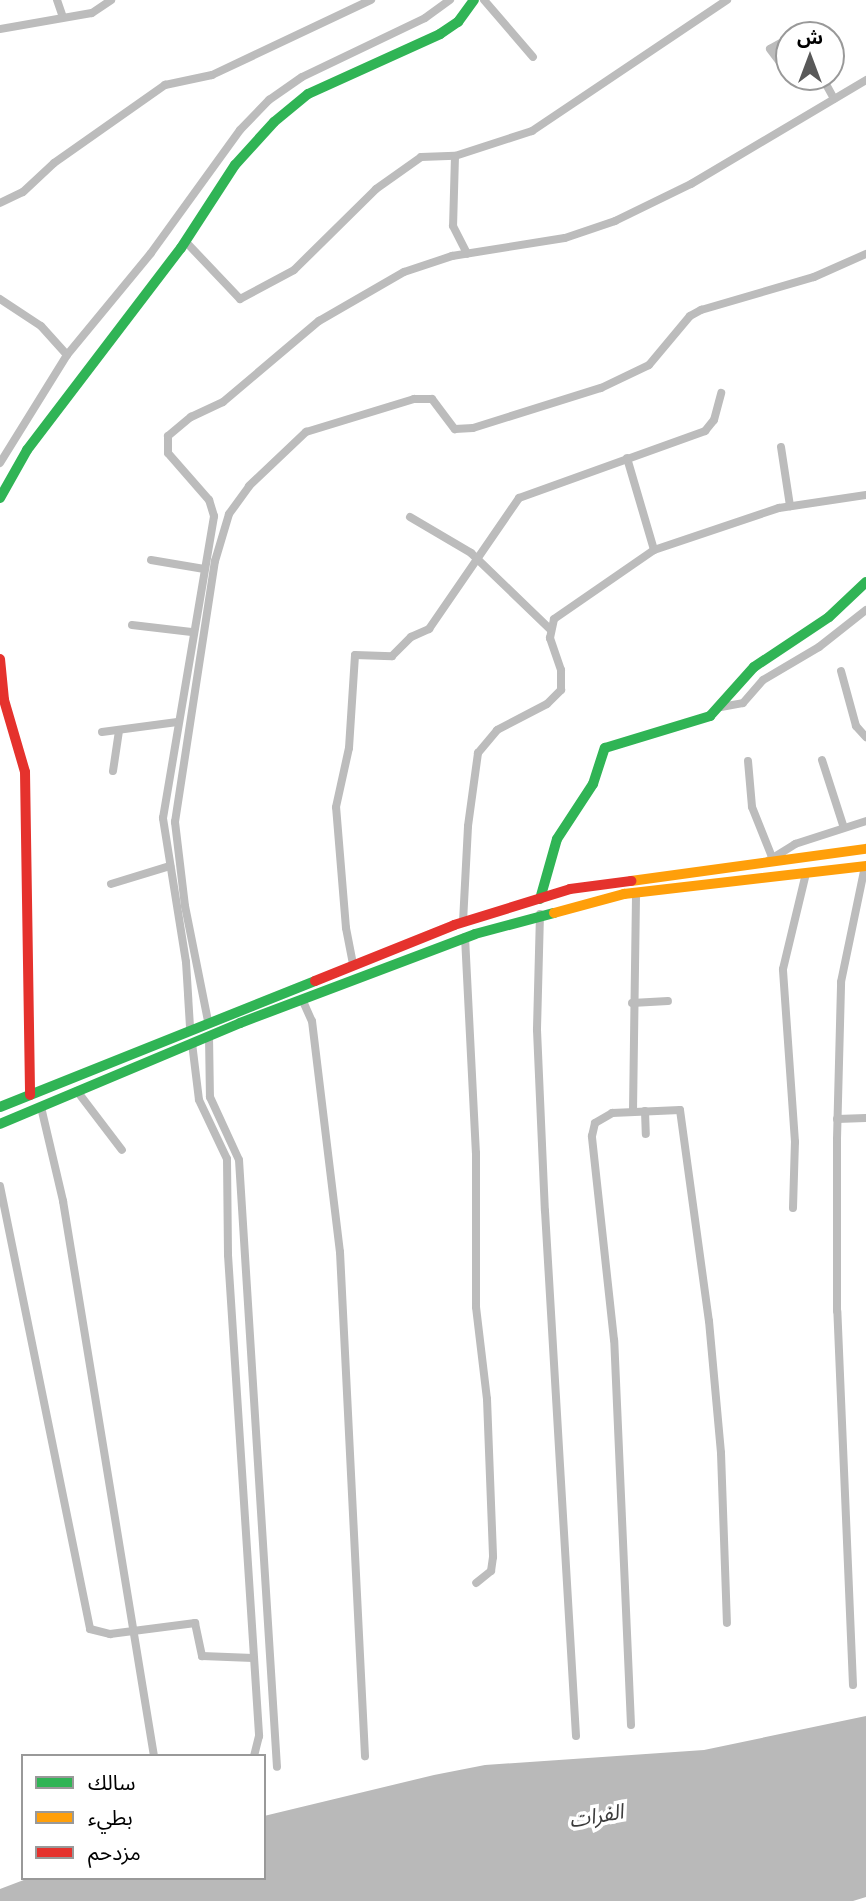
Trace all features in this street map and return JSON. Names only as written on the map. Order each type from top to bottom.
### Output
[{"type":"main road","points":[[0,498],[27,450],[185,241],[235,165],[294,102],[440,34],[458,22],[474,0]]},
{"type":"main road","points":[[540,899],[556,839],[593,784],[605,748],[710,716],[721,707],[754,667],[798,635],[829,617],[866,582]]},
{"type":"main road","points":[[0,659],[4,700],[25,772],[30,1095]]},
{"type":"main road","points":[[0,1107],[190,1027],[353,964],[463,922],[540,899],[594,885],[770,859],[866,849]]},
{"type":"main road","points":[[0,1124],[302,999],[465,937],[540,914],[636,893],[865,866]]},
{"type":"main road","points":[[720,867],[722,883]]},
{"type":"main road","points":[[309,982],[314,995]]},
{"type":"street","points":[[57,0],[63,17]]},
{"type":"street","points":[[0,29],[92,13],[111,0]]},
{"type":"street","points":[[0,203],[23,191],[54,163],[165,85],[212,75],[371,0]]},
{"type":"street","points":[[0,463],[67,355],[151,253],[240,130],[269,100],[302,77],[425,18],[450,0]]},
{"type":"street","points":[[484,0],[533,57]]},
{"type":"street","points":[[185,241],[240,299],[294,270],[376,189],[421,157],[455,156],[532,131],[727,0]]},
{"type":"street","points":[[190,1027],[188,981],[163,818],[192,632],[214,516],[209,500],[167,453],[169,436],[191,418],[223,402],[319,321],[404,272],[467,254],[565,238],[615,221],[691,184],[866,80]]},
{"type":"street","points":[[830,91],[834,99]]},
{"type":"street","points":[[455,156],[453,226],[467,254]]},
{"type":"street","points":[[208,1021],[185,906],[175,822],[215,561],[229,514],[249,486],[306,432],[414,399],[432,399],[455,429],[472,428],[601,388],[649,365],[690,316],[701,310],[814,277],[866,254]]},
{"type":"street","points":[[0,299],[41,326],[67,355]]},
{"type":"street","points":[[353,964],[346,928],[336,807],[349,748],[355,654],[392,656],[411,636],[429,629],[519,498],[705,430],[714,421],[721,393]]},
{"type":"street","points":[[781,447],[790,506]]},
{"type":"street","points":[[627,458],[654,550]]},
{"type":"street","points":[[463,922],[467,826],[478,753],[497,730],[547,704],[561,690],[550,629],[554,619],[654,550],[790,506],[866,495]]},
{"type":"street","points":[[410,517],[475,559],[550,629]]},
{"type":"street","points":[[151,560],[204,569]]},
{"type":"street","points":[[721,707],[743,703],[763,680],[803,656],[866,610]]},
{"type":"street","points":[[132,625],[192,632]]},
{"type":"street","points":[[798,635],[803,656]]},
{"type":"street","points":[[841,671],[856,726],[866,737]]},
{"type":"street","points":[[102,732],[177,722]]},
{"type":"street","points":[[113,771],[119,730]]},
{"type":"street","points":[[822,760],[844,828]]},
{"type":"street","points":[[748,761],[752,807],[770,859],[866,821]]},
{"type":"street","points":[[111,884],[170,866]]},
{"type":"street","points":[[853,1685],[836,1311],[837,1119],[841,982],[865,866]]},
{"type":"street","points":[[793,1208],[795,1142],[783,969],[806,873]]},
{"type":"street","points":[[633,1111],[632,1003],[636,893]]},
{"type":"street","points":[[540,914],[537,1030],[576,1736]]},
{"type":"street","points":[[465,937],[476,1153],[476,1307],[487,1399],[493,1557],[491,1571],[476,1583]]},
{"type":"street","points":[[302,999],[312,1021],[340,1252],[365,1756]]},
{"type":"street","points":[[632,1003],[668,1001]]},
{"type":"street","points":[[209,1036],[210,1097],[239,1160],[277,1768]]},
{"type":"street","points":[[192,1043],[200,1100],[227,1159],[228,1255],[259,1736],[254,1754]]},
{"type":"street","points":[[77,1091],[122,1150]]},
{"type":"street","points":[[41,1107],[62,1201],[154,1754]]},
{"type":"street","points":[[631,1725],[614,1340],[592,1136],[595,1123],[602,1117],[633,1111],[680,1110],[710,1334],[727,1623]]},
{"type":"street","points":[[645,1111],[646,1134]]},
{"type":"street","points":[[837,1119],[866,1118]]},
{"type":"street","points":[[0,1186],[90,1629],[110,1634],[195,1623],[202,1657],[253,1658]]},
{"type":"water","name":"الفرات","points":[[866,1716],[866,1897],[853,1901],[0,1901],[0,1889],[24,1880],[266,1880],[266,1816],[485,1765],[704,1750]]},
{"type":"traffic: fast","points":[[0,498],[27,450],[181,248],[235,165],[274,122],[308,94],[440,34],[458,22],[474,0]]},
{"type":"traffic: fast","points":[[540,899],[557,839],[593,784],[605,748],[710,716],[754,667],[829,617],[866,582]]},
{"type":"traffic: fast","points":[[0,1124],[240,1023],[475,934],[554,913]]},
{"type":"traffic: fast","points":[[0,1107],[315,981]]},
{"type":"traffic: slow","points":[[631,881],[866,849]]},
{"type":"traffic: slow","points":[[554,913],[624,894],[866,866]]},
{"type":"traffic: jam","points":[[0,659],[4,700],[25,772],[30,1095]]},
{"type":"traffic: jam","points":[[315,981],[454,925],[570,889],[631,881]]}]
